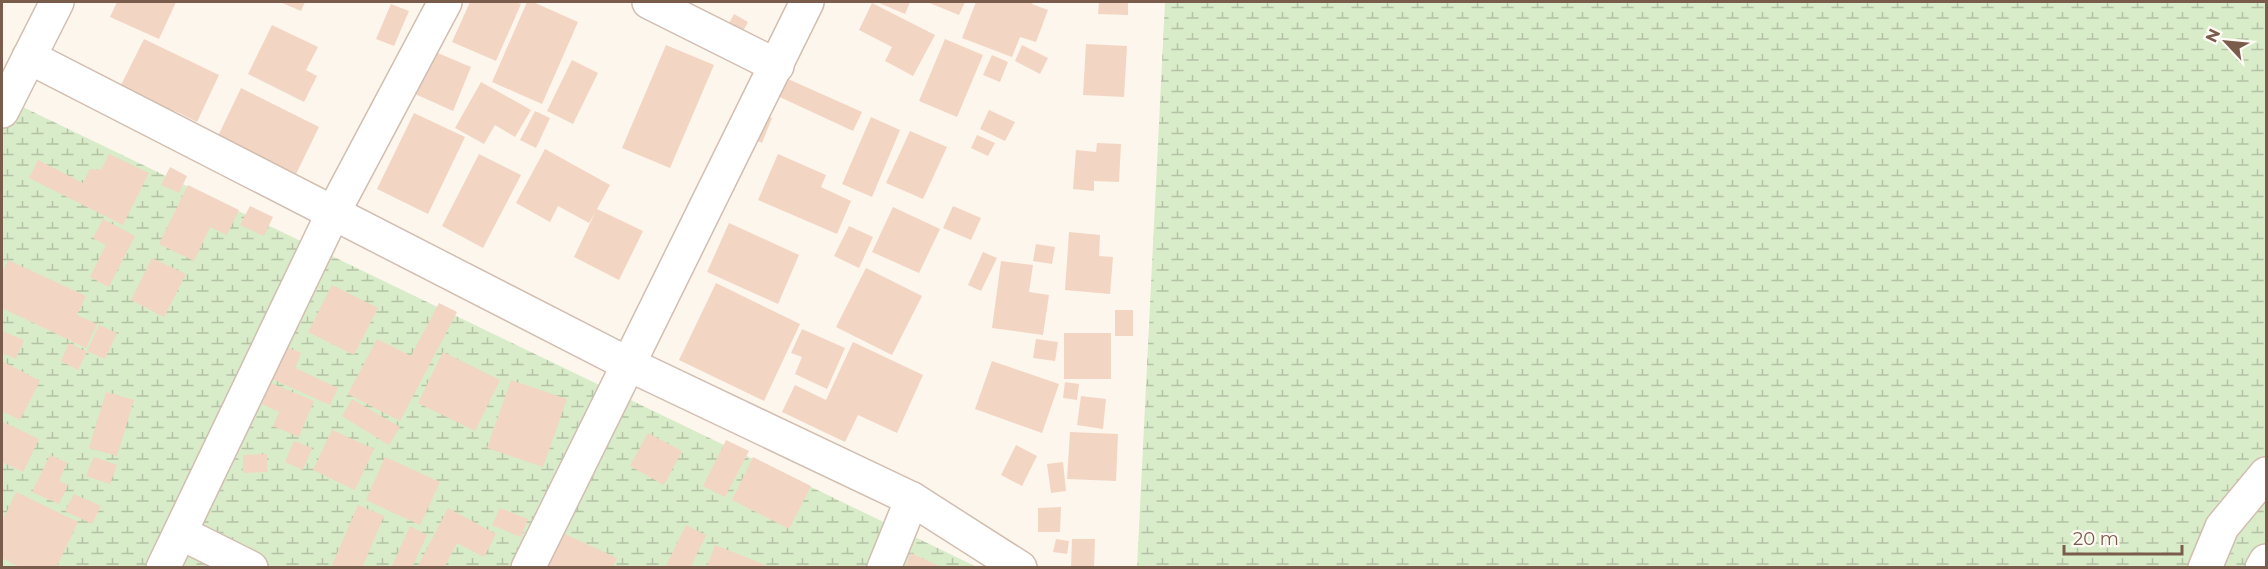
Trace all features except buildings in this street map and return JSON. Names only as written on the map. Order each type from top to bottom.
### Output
[{"type":"street","points":[[5,95],[29,57],[57,2]]},
{"type":"street","points":[[164,567],[334,211],[445,2]]},
{"type":"street","points":[[649,2],[777,66]]},
{"type":"street","points":[[528,567],[807,2]]},
{"type":"street","points":[[29,57],[334,211],[628,364],[912,499],[1020,567]]},
{"type":"street","points":[[2205,567],[2222,527],[2266,474]]},
{"type":"street","points":[[884,567],[912,499]]},
{"type":"street","points":[[181,533],[251,567]]},
{"type":"street","points":[[2262,567],[2266,561]]},
{"type":"green space","points":[[1165,2],[2266,2],[2266,567],[1137,568]]},
{"type":"green space","points":[[2,97],[977,567],[2,567]]}]
